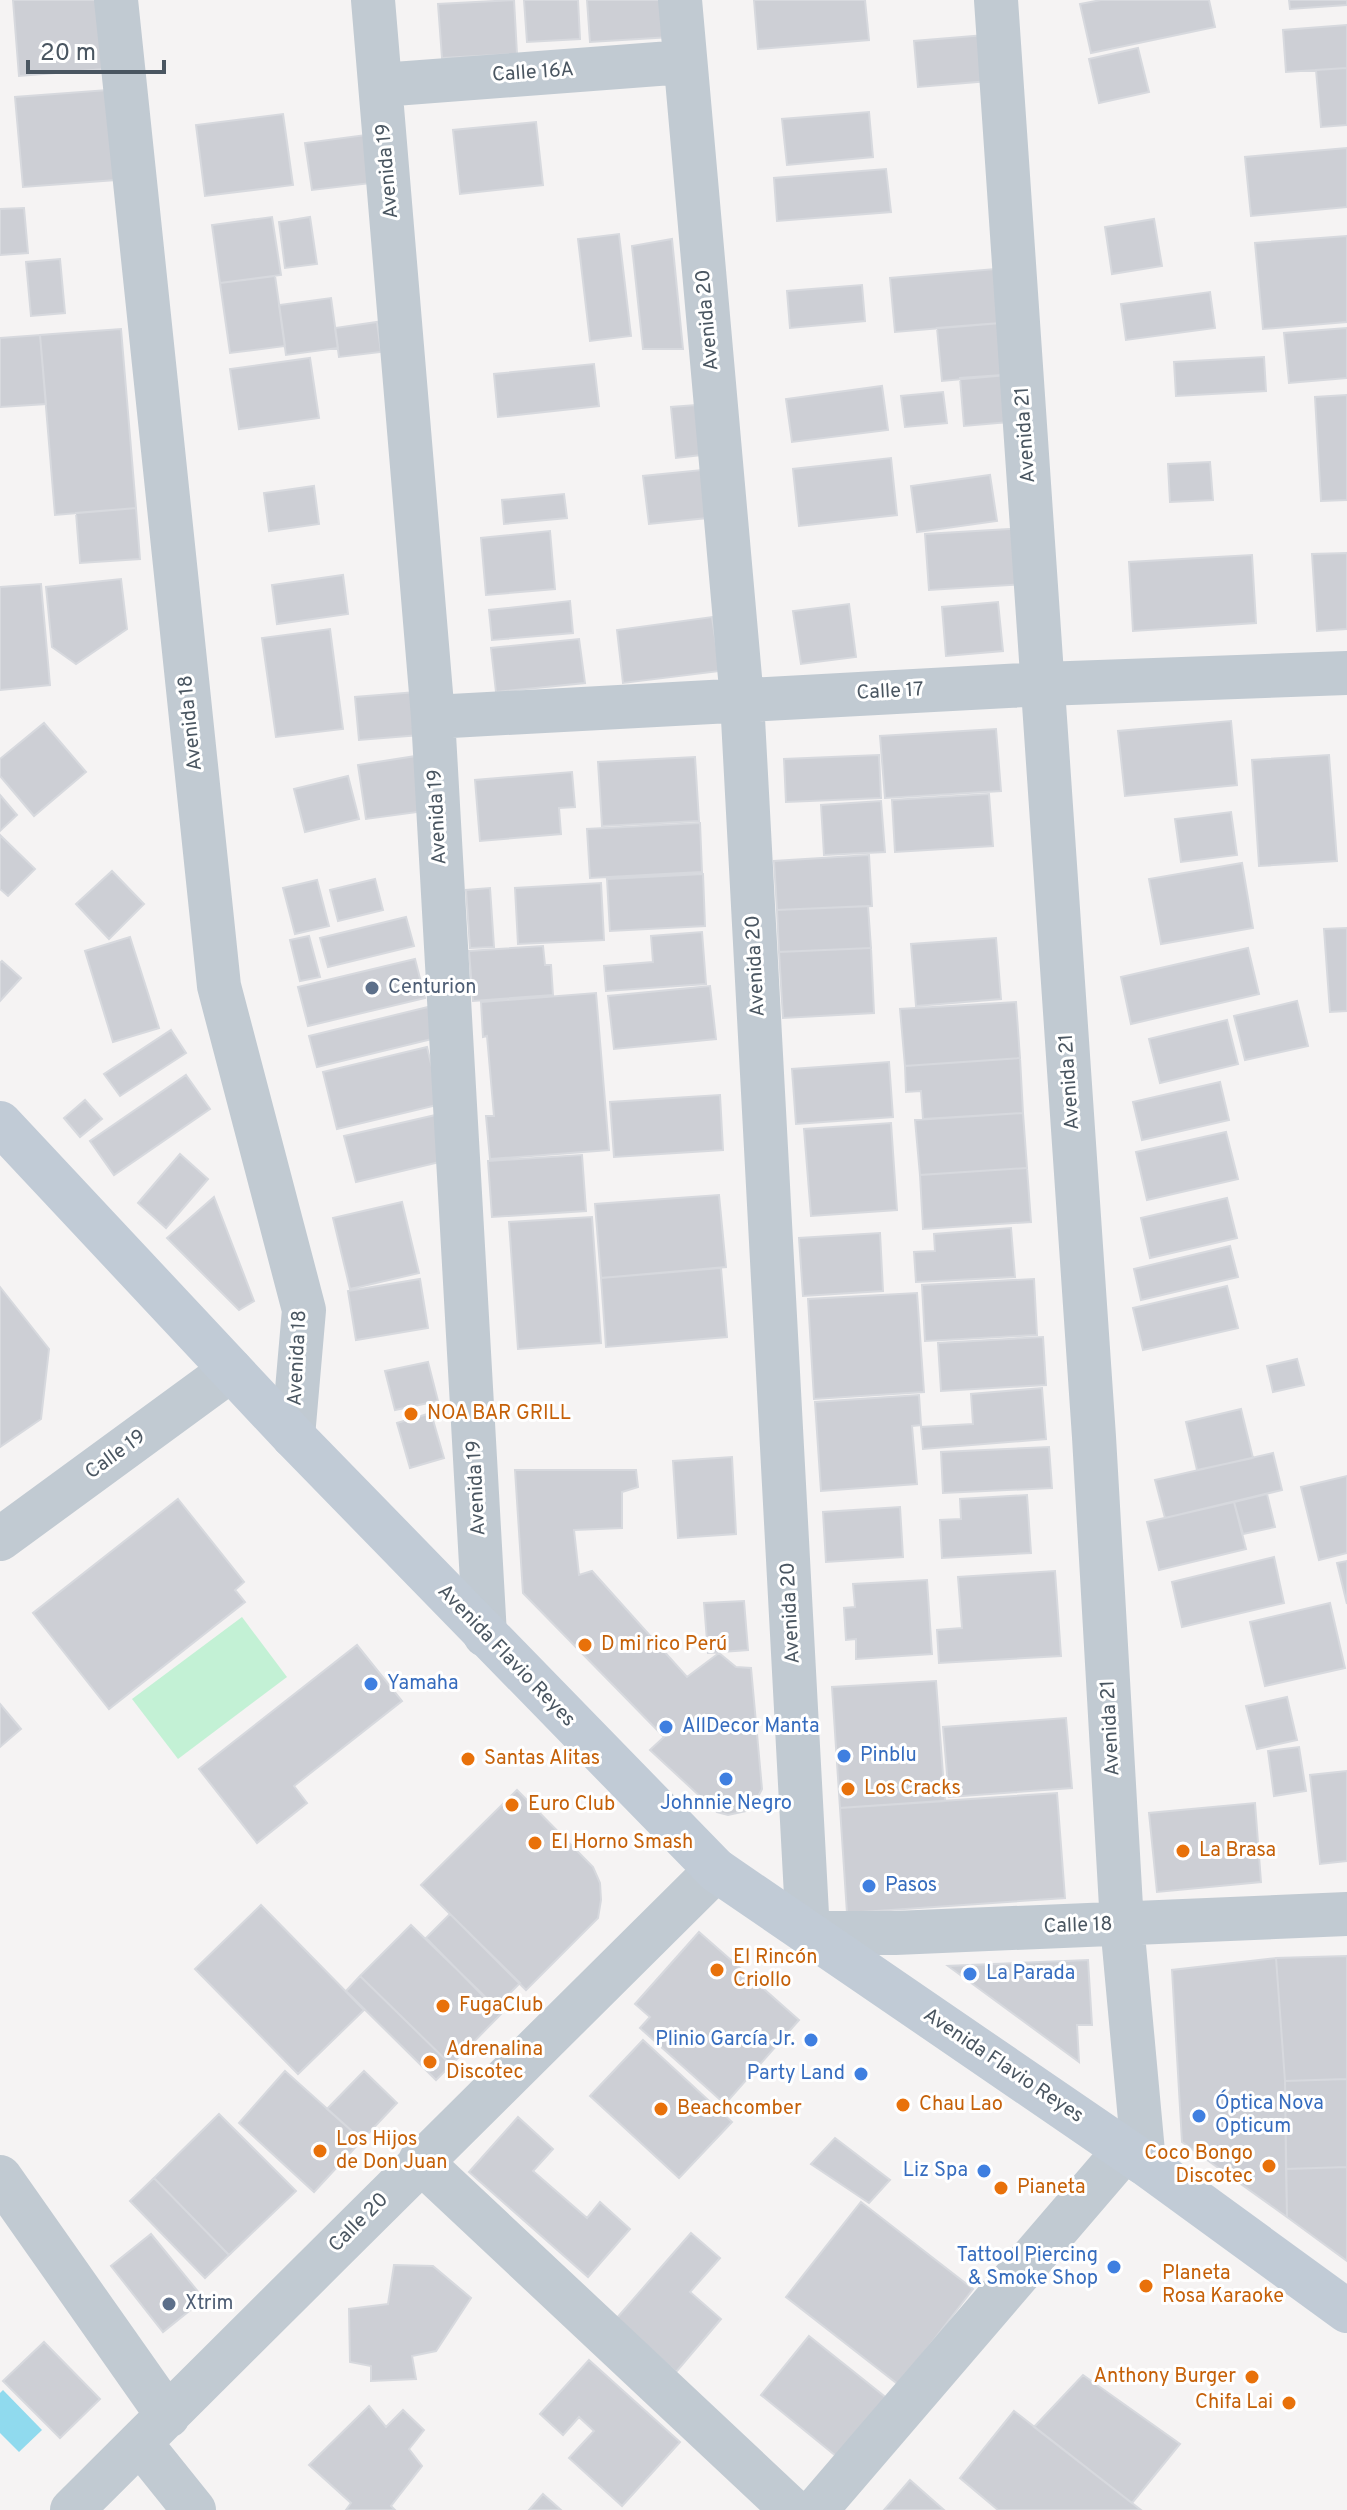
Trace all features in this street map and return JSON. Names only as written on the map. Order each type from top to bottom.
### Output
[{"type":"street","name":"Avenida 18","points":[[116,0],[219,986],[304,1310],[293,1436]]},
{"type":"street","name":"Avenida 19","points":[[373,0],[433,717],[485,1635]]},
{"type":"street","name":"Avenida 20","points":[[680,0],[742,700],[808,1933]]},
{"type":"street","name":"Avenida 21","points":[[996,0],[1094,1437],[1134,2156]]},
{"type":"street","name":"Calle 16A","points":[[381,85],[684,62]]},
{"type":"street","name":"Calle 17","points":[[433,717],[1043,684],[1347,673]]},
{"type":"street","name":"Avenida Flavio Reyes","points":[[0,1123],[293,1436],[716,1870],[1134,2156],[1347,2311]]},
{"type":"street","name":"Calle 19","points":[[0,1539],[231,1370]]},
{"type":"street","name":"Calle 20","points":[[89,2504],[155,2430],[420,2161],[716,1870]]},
{"type":"street","name":"Calle 18","points":[[808,1933],[895,1933],[1347,1914]]},
{"type":"street","points":[[816,2510],[1134,2156]]},
{"type":"street","points":[[420,2161],[792,2510]]},
{"type":"street","points":[[0,2177],[155,2430],[194,2510]]},
{"type":"green space","points":[[242,1617],[287,1677],[178,1759],[132,1699]]},
{"type":"water","points":[[3,2390],[42,2430],[19,2452],[0,2433],[0,2393]]},
{"type":"building","points":[[13,0],[99,0],[105,69],[19,76]]},
{"type":"building","points":[[514,0],[517,54],[442,58],[438,4]]},
{"type":"building","points":[[524,0],[578,0],[580,39],[527,42]]},
{"type":"building","points":[[587,0],[668,0],[671,37],[590,42]]},
{"type":"building","points":[[754,0],[865,0],[869,40],[758,49]]},
{"type":"building","points":[[1101,0],[1209,0],[1215,27],[1091,53],[1080,4]]},
{"type":"building","points":[[1289,0],[1347,0],[1347,5],[1290,9]]},
{"type":"building","points":[[1347,25],[1347,68],[1286,72],[1283,30]]},
{"type":"building","points":[[997,34],[1001,80],[918,87],[914,41]]},
{"type":"building","points":[[1138,48],[1149,92],[1099,103],[1089,59]]},
{"type":"building","points":[[1347,68],[1347,125],[1321,127],[1316,70]]},
{"type":"building","points":[[121,89],[129,179],[23,187],[15,97]]},
{"type":"building","points":[[869,112],[873,157],[787,165],[782,119]]},
{"type":"building","points":[[283,114],[293,185],[205,196],[196,125]]},
{"type":"building","points":[[536,122],[543,185],[460,194],[453,130]]},
{"type":"building","points":[[373,134],[380,182],[312,190],[305,143]]},
{"type":"building","points":[[1347,148],[1347,207],[1251,216],[1245,157]]},
{"type":"building","points":[[886,169],[891,212],[777,221],[774,178]]},
{"type":"building","points":[[24,208],[28,253],[0,255],[0,209]]},
{"type":"building","points":[[272,217],[281,275],[220,283],[212,225]]},
{"type":"building","points":[[310,217],[317,264],[285,268],[279,222]]},
{"type":"building","points":[[1154,219],[1162,266],[1112,274],[1105,227]]},
{"type":"building","points":[[619,234],[631,336],[590,341],[578,239]]},
{"type":"building","points":[[1347,236],[1347,322],[1263,329],[1255,243]]},
{"type":"building","points":[[672,239],[683,349],[643,349],[632,246]]},
{"type":"building","points":[[60,259],[65,313],[31,316],[26,262]]},
{"type":"building","points":[[1007,268],[1012,322],[895,332],[890,278]]},
{"type":"building","points":[[275,276],[285,346],[230,353],[220,283]]},
{"type":"building","points":[[862,285],[865,321],[790,328],[787,291]]},
{"type":"building","points":[[1210,292],[1215,328],[1126,340],[1121,304]]},
{"type":"building","points":[[331,298],[338,348],[286,355],[279,305]]},
{"type":"building","points":[[377,322],[381,352],[339,357],[335,328]]},
{"type":"building","points":[[1012,322],[1017,374],[942,381],[937,328]]},
{"type":"building","points":[[1347,328],[1347,378],[1289,383],[1284,333]]},
{"type":"building","points":[[121,329],[136,508],[55,515],[40,335]]},
{"type":"building","points":[[40,335],[46,404],[0,407],[0,338]]},
{"type":"building","points":[[1264,357],[1266,391],[1176,396],[1174,362]]},
{"type":"building","points":[[310,358],[319,418],[239,429],[230,369]]},
{"type":"building","points":[[594,364],[599,406],[498,417],[494,374]]},
{"type":"building","points":[[1017,374],[1021,421],[964,426],[960,378]]},
{"type":"building","points":[[882,386],[888,430],[792,442],[786,399]]},
{"type":"building","points":[[943,392],[947,423],[905,427],[901,396]]},
{"type":"building","points":[[1347,395],[1347,500],[1321,501],[1315,397]]},
{"type":"building","points":[[696,405],[701,455],[676,458],[671,407]]},
{"type":"building","points":[[891,458],[897,515],[799,526],[793,469]]},
{"type":"building","points":[[1210,462],[1213,500],[1170,502],[1168,464]]},
{"type":"building","points":[[702,470],[707,518],[649,524],[643,476]]},
{"type":"building","points":[[990,475],[997,521],[917,532],[911,486]]},
{"type":"building","points":[[314,486],[319,524],[269,531],[264,493]]},
{"type":"building","points":[[564,494],[567,518],[504,524],[502,500]]},
{"type":"building","points":[[136,508],[140,559],[80,563],[76,513]]},
{"type":"building","points":[[1025,528],[1028,584],[929,590],[925,534]]},
{"type":"building","points":[[550,531],[555,589],[486,595],[481,538]]},
{"type":"building","points":[[1347,553],[1347,629],[1317,631],[1312,554]]},
{"type":"building","points":[[1252,555],[1256,623],[1133,631],[1129,562]]},
{"type":"building","points":[[343,575],[348,614],[277,624],[272,585]]},
{"type":"building","points":[[121,579],[127,629],[76,664],[52,647],[46,587]]},
{"type":"building","points":[[41,584],[50,685],[0,690],[0,587]]},
{"type":"building","points":[[570,601],[573,633],[492,640],[489,610]]},
{"type":"building","points":[[998,602],[1003,651],[946,656],[942,607]]},
{"type":"building","points":[[849,604],[856,657],[801,664],[793,611]]},
{"type":"building","points":[[712,617],[720,671],[623,683],[617,630]]},
{"type":"building","points":[[330,629],[343,729],[276,737],[262,638]]},
{"type":"building","points":[[579,639],[585,683],[496,692],[491,648]]},
{"type":"building","points":[[416,692],[420,735],[359,740],[355,697]]},
{"type":"building","points":[[1231,721],[1237,785],[1125,796],[1118,731]]},
{"type":"building","points":[[44,723],[86,772],[34,816],[0,776],[0,759]]},
{"type":"building","points":[[996,729],[1001,791],[885,798],[880,736]]},
{"type":"building","points":[[879,755],[881,798],[786,802],[784,759]]},
{"type":"building","points":[[1329,755],[1337,861],[1259,866],[1252,760]]},
{"type":"building","points":[[416,756],[425,811],[366,819],[358,765]]},
{"type":"building","points":[[695,757],[699,821],[602,826],[598,762]]},
{"type":"building","points":[[572,772],[575,807],[559,808],[561,834],[480,841],[475,780]]},
{"type":"building","points":[[348,776],[359,819],[305,832],[294,789]]},
{"type":"building","points":[[989,794],[993,846],[895,852],[892,800]]},
{"type":"building","points":[[0,795],[17,815],[0,831]]},
{"type":"building","points":[[881,801],[885,852],[824,855],[821,805]]},
{"type":"building","points":[[1231,812],[1237,855],[1181,862],[1175,819]]},
{"type":"building","points":[[700,823],[702,872],[590,878],[587,829]]},
{"type":"building","points":[[0,835],[35,869],[8,896],[0,889]]},
{"type":"building","points":[[869,855],[872,906],[777,910],[774,861]]},
{"type":"building","points":[[1242,863],[1253,928],[1161,944],[1149,879]]},
{"type":"building","points":[[112,871],[144,904],[109,939],[76,904]]},
{"type":"building","points":[[703,874],[705,926],[610,931],[607,879]]},
{"type":"building","points":[[375,879],[383,910],[338,921],[330,890]]},
{"type":"building","points":[[317,880],[329,926],[295,934],[283,888]]},
{"type":"building","points":[[601,883],[604,940],[518,944],[515,888]]},
{"type":"building","points":[[490,888],[494,947],[470,948],[466,890]]},
{"type":"building","points":[[868,906],[871,948],[779,952],[777,910]]},
{"type":"building","points":[[406,917],[414,946],[328,967],[320,938]]},
{"type":"building","points":[[1347,928],[1347,1011],[1330,1012],[1324,929]]},
{"type":"building","points":[[702,932],[706,984],[606,991],[604,966],[653,962],[651,936]]},
{"type":"building","points":[[309,936],[320,977],[300,981],[290,940]]},
{"type":"building","points":[[130,937],[159,1028],[113,1042],[85,951]]},
{"type":"building","points":[[996,938],[1001,999],[916,1006],[911,944]]},
{"type":"building","points":[[543,946],[545,965],[551,965],[553,995],[473,1001],[469,951]]},
{"type":"building","points":[[871,948],[874,1013],[783,1018],[779,952]]},
{"type":"building","points":[[1248,948],[1259,994],[1131,1024],[1121,977]]},
{"type":"building","points":[[415,959],[425,998],[308,1026],[298,987]]},
{"type":"building","points":[[2,961],[21,978],[0,1001],[0,963]]},
{"type":"building","points":[[710,986],[716,1039],[614,1049],[608,996]]},
{"type":"building","points":[[596,993],[609,1150],[490,1159],[486,1116],[494,1116],[481,1002]]},
{"type":"building","points":[[1297,1001],[1308,1046],[1245,1060],[1234,1016]]},
{"type":"building","points":[[1016,1002],[1020,1058],[905,1066],[900,1009]]},
{"type":"building","points":[[428,1007],[436,1038],[317,1067],[309,1036]]},
{"type":"building","points":[[1227,1020],[1238,1064],[1160,1083],[1149,1039]]},
{"type":"building","points":[[171,1030],[186,1053],[120,1096],[104,1074]]},
{"type":"building","points":[[427,1047],[441,1104],[337,1129],[323,1072]]},
{"type":"building","points":[[1020,1058],[1023,1113],[923,1119],[921,1091],[906,1092],[905,1066]]},
{"type":"building","points":[[889,1062],[893,1117],[796,1124],[792,1069]]},
{"type":"building","points":[[186,1075],[210,1109],[114,1175],[90,1141]]},
{"type":"building","points":[[1220,1082],[1229,1120],[1142,1140],[1133,1102]]},
{"type":"building","points":[[720,1095],[723,1150],[614,1157],[610,1102]]},
{"type":"building","points":[[85,1100],[102,1119],[80,1137],[64,1118]]},
{"type":"building","points":[[1023,1113],[1027,1168],[920,1175],[915,1120]]},
{"type":"building","points":[[440,1114],[452,1159],[356,1182],[344,1136]]},
{"type":"building","points":[[891,1123],[897,1210],[811,1216],[804,1129]]},
{"type":"building","points":[[1226,1132],[1238,1179],[1147,1200],[1136,1152]]},
{"type":"building","points":[[180,1154],[208,1179],[166,1228],[138,1203]]},
{"type":"building","points":[[582,1155],[586,1211],[492,1217],[488,1161]]},
{"type":"building","points":[[1027,1168],[1031,1222],[923,1229],[920,1175]]},
{"type":"building","points":[[719,1195],[726,1267],[601,1278],[595,1204]]},
{"type":"building","points":[[214,1197],[254,1301],[239,1310],[167,1238]]},
{"type":"building","points":[[1227,1198],[1237,1238],[1150,1258],[1141,1218]]},
{"type":"building","points":[[402,1202],[419,1273],[350,1289],[333,1218]]},
{"type":"building","points":[[592,1217],[601,1343],[518,1349],[509,1222]]},
{"type":"building","points":[[1011,1228],[1015,1277],[916,1282],[914,1252],[935,1251],[934,1234]]},
{"type":"building","points":[[880,1233],[883,1291],[803,1296],[799,1238]]},
{"type":"building","points":[[1230,1246],[1238,1277],[1141,1300],[1134,1269]]},
{"type":"building","points":[[721,1268],[727,1337],[606,1347],[601,1278]]},
{"type":"building","points":[[420,1279],[428,1328],[356,1340],[348,1291]]},
{"type":"building","points":[[1034,1279],[1037,1335],[925,1341],[922,1285]]},
{"type":"building","points":[[1227,1286],[1238,1328],[1143,1350],[1133,1308]]},
{"type":"building","points":[[0,1287],[49,1349],[41,1419],[0,1447]]},
{"type":"building","points":[[917,1293],[924,1392],[814,1399],[808,1299]]},
{"type":"building","points":[[1043,1337],[1046,1385],[941,1391],[938,1343]]},
{"type":"building","points":[[1297,1359],[1304,1385],[1273,1392],[1267,1366]]},
{"type":"building","points":[[428,1362],[438,1401],[395,1410],[385,1371]]},
{"type":"building","points":[[1042,1388],[1046,1439],[923,1449],[921,1427],[973,1424],[971,1394]]},
{"type":"building","points":[[919,1395],[921,1425],[912,1426],[917,1484],[821,1491],[815,1402]]},
{"type":"building","points":[[1241,1409],[1253,1458],[1197,1470],[1186,1422]]},
{"type":"building","points":[[431,1413],[444,1458],[410,1468],[397,1423]]},
{"type":"building","points":[[1049,1447],[1052,1488],[943,1493],[941,1452]]},
{"type":"building","points":[[1273,1453],[1282,1490],[1165,1518],[1155,1480]]},
{"type":"building","points":[[732,1457],[736,1534],[678,1538],[673,1461]]},
{"type":"building","points":[[515,1470],[636,1470],[638,1487],[622,1492],[622,1528],[574,1530],[579,1575],[592,1571],[687,1677],[719,1653],[736,1667],[751,1668],[762,1789],[753,1806],[746,1811],[728,1815],[717,1812],[650,1750],[664,1737],[523,1593]]},
{"type":"building","points":[[1347,1476],[1347,1553],[1319,1560],[1301,1487]]},
{"type":"building","points":[[1267,1494],[1275,1527],[1243,1534],[1234,1502]]},
{"type":"building","points":[[1027,1495],[1031,1553],[942,1558],[940,1520],[961,1519],[960,1499]]},
{"type":"building","points":[[178,1499],[244,1582],[235,1590],[245,1602],[109,1709],[33,1613]]},
{"type":"building","points":[[1234,1502],[1246,1549],[1159,1570],[1147,1522]]},
{"type":"building","points":[[900,1507],[903,1557],[826,1562],[823,1512]]},
{"type":"building","points":[[1274,1557],[1284,1603],[1182,1627],[1172,1582]]},
{"type":"building","points":[[1347,1561],[1347,1604],[1337,1563]]},
{"type":"building","points":[[1055,1571],[1061,1656],[939,1663],[937,1630],[962,1628],[958,1577]]},
{"type":"building","points":[[927,1580],[932,1654],[856,1659],[856,1639],[846,1640],[844,1608],[855,1607],[853,1584]]},
{"type":"building","points":[[744,1601],[748,1650],[708,1653],[704,1603]]},
{"type":"building","points":[[1330,1603],[1345,1668],[1265,1686],[1250,1622]]},
{"type":"building","points":[[357,1645],[402,1701],[294,1786],[307,1803],[257,1843],[199,1769]]},
{"type":"building","points":[[936,1681],[945,1801],[840,1808],[832,1687]]},
{"type":"building","points":[[1287,1697],[1297,1740],[1257,1749],[1246,1706]]},
{"type":"building","points":[[0,1704],[21,1729],[0,1747]]},
{"type":"building","points":[[1066,1718],[1072,1788],[949,1797],[943,1727]]},
{"type":"building","points":[[1299,1747],[1306,1791],[1274,1796],[1268,1751]]},
{"type":"building","points":[[1347,1771],[1347,1861],[1320,1864],[1310,1775]]},
{"type":"building","points":[[517,1790],[593,1867],[600,1883],[601,1900],[598,1918],[526,1990],[421,1885]]},
{"type":"building","points":[[1057,1793],[1065,1898],[847,1913],[840,1808]]},
{"type":"building","points":[[1255,1803],[1261,1882],[1157,1892],[1149,1813]]},
{"type":"building","points":[[261,1905],[364,2010],[298,2074],[195,1969]]},
{"type":"building","points":[[450,1914],[520,1983],[495,2008],[426,1938]]},
{"type":"building","points":[[411,1925],[502,2013],[451,2065],[360,1976]]},
{"type":"building","points":[[699,1932],[799,2020],[725,2104],[640,2028],[650,2017],[635,2004]]},
{"type":"building","points":[[1347,1956],[1347,2079],[1285,2081],[1276,1958]]},
{"type":"building","points":[[1276,1958],[1285,2081],[1287,2217],[1182,2142],[1172,1970]]},
{"type":"building","points":[[1088,1960],[1092,2025],[1077,2025],[1079,2062],[948,1966]]},
{"type":"building","points":[[360,1976],[451,2065],[436,2080],[346,1991]]},
{"type":"building","name":"Beachcomber","points":[[643,2040],[732,2122],[679,2178],[590,2096]]},
{"type":"building","points":[[285,2071],[362,2140],[314,2192],[239,2123]]},
{"type":"building","points":[[364,2071],[397,2103],[362,2140],[327,2109]]},
{"type":"building","points":[[1347,2079],[1347,2167],[1286,2169],[1285,2081]]},
{"type":"building","points":[[219,2114],[296,2191],[229,2255],[154,2178]]},
{"type":"building","points":[[518,2117],[553,2149],[533,2171],[587,2218],[600,2202],[630,2229],[588,2277],[469,2172]]},
{"type":"building","points":[[835,2138],[890,2180],[869,2203],[811,2164]]},
{"type":"building","points":[[1347,2167],[1347,2261],[1287,2217],[1286,2169]]},
{"type":"building","points":[[154,2178],[229,2255],[205,2278],[130,2201]]},
{"type":"building","points":[[861,2202],[973,2289],[899,2385],[786,2297]]},
{"type":"building","points":[[691,2233],[720,2258],[690,2292],[721,2319],[676,2372],[616,2319]]},
{"type":"building","points":[[151,2234],[204,2299],[163,2332],[111,2266]]},
{"type":"building","points":[[394,2265],[433,2266],[471,2298],[436,2351],[412,2356],[416,2379],[371,2381],[371,2366],[350,2362],[349,2309],[388,2304]]},
{"type":"building","points":[[809,2336],[889,2400],[841,2460],[761,2395]]},
{"type":"building","points":[[44,2342],[100,2399],[60,2438],[3,2381]]},
{"type":"building","points":[[589,2360],[680,2442],[622,2506],[569,2458],[594,2431],[579,2417],[563,2435],[540,2414]]},
{"type":"building","points":[[1083,2375],[1180,2444],[1132,2503],[1034,2427]]},
{"type":"building","points":[[369,2406],[386,2427],[403,2410],[424,2430],[409,2449],[422,2466],[391,2506],[395,2510],[346,2510],[351,2503],[309,2465]]},
{"type":"building","points":[[1014,2411],[1141,2510],[998,2510],[960,2478]]},
{"type":"building","points":[[910,2480],[944,2510],[884,2510]]},
{"type":"building","points":[[543,2494],[561,2510],[529,2510]]},
{"type":"place","name":"Centurion","points":[[372,988]]},
{"type":"place","name":"NOA BAR GRILL","points":[[411,1414]]},
{"type":"place","name":"D mi rico Perú","points":[[585,1645]]},
{"type":"place","name":"Yamaha","points":[[371,1684]]},
{"type":"place","name":"AllDecor Manta","points":[[666,1727]]},
{"type":"place","name":"Pinblu","points":[[844,1756]]},
{"type":"place","name":"Santas Alitas","points":[[468,1759]]},
{"type":"place","name":"Johnnie Negro","points":[[726,1779]]},
{"type":"place","name":"Los Cracks","points":[[848,1789]]},
{"type":"place","name":"Euro Club","points":[[512,1805]]},
{"type":"place","name":"El Horno Smash","points":[[535,1843]]},
{"type":"place","name":"La Brasa","points":[[1183,1851]]},
{"type":"place","name":"Pasos","points":[[869,1886]]},
{"type":"place","name":"El Rincón Criollo","points":[[717,1970]]},
{"type":"place","name":"La Parada","points":[[970,1974]]},
{"type":"place","name":"FugaClub","points":[[443,2006]]},
{"type":"place","name":"Plinio García Jr.","points":[[811,2040]]},
{"type":"place","name":"Adrenalina Discotec","points":[[430,2062]]},
{"type":"place","name":"Party Land","points":[[861,2074]]},
{"type":"place","name":"Chau Lao","points":[[903,2105]]},
{"type":"place","name":"Beachcomber","points":[[661,2109]]},
{"type":"place","name":"Óptica Nova Opticum","points":[[1199,2116]]},
{"type":"place","name":"Los Hijos de Don Juan","points":[[320,2151]]},
{"type":"place","name":"Coco Bongo Discotec","points":[[1269,2166]]},
{"type":"place","name":"Liz Spa","points":[[984,2171]]},
{"type":"place","name":"Pianeta","points":[[1001,2188]]},
{"type":"place","name":"Tattool Piercing & Smoke Shop","points":[[1114,2267]]},
{"type":"place","name":"Planeta Rosa Karaoke","points":[[1146,2286]]},
{"type":"place","name":"Xtrim","points":[[169,2304]]},
{"type":"place","name":"Anthony Burger","points":[[1252,2377]]},
{"type":"place","name":"Chifa Lai","points":[[1289,2403]]}]
